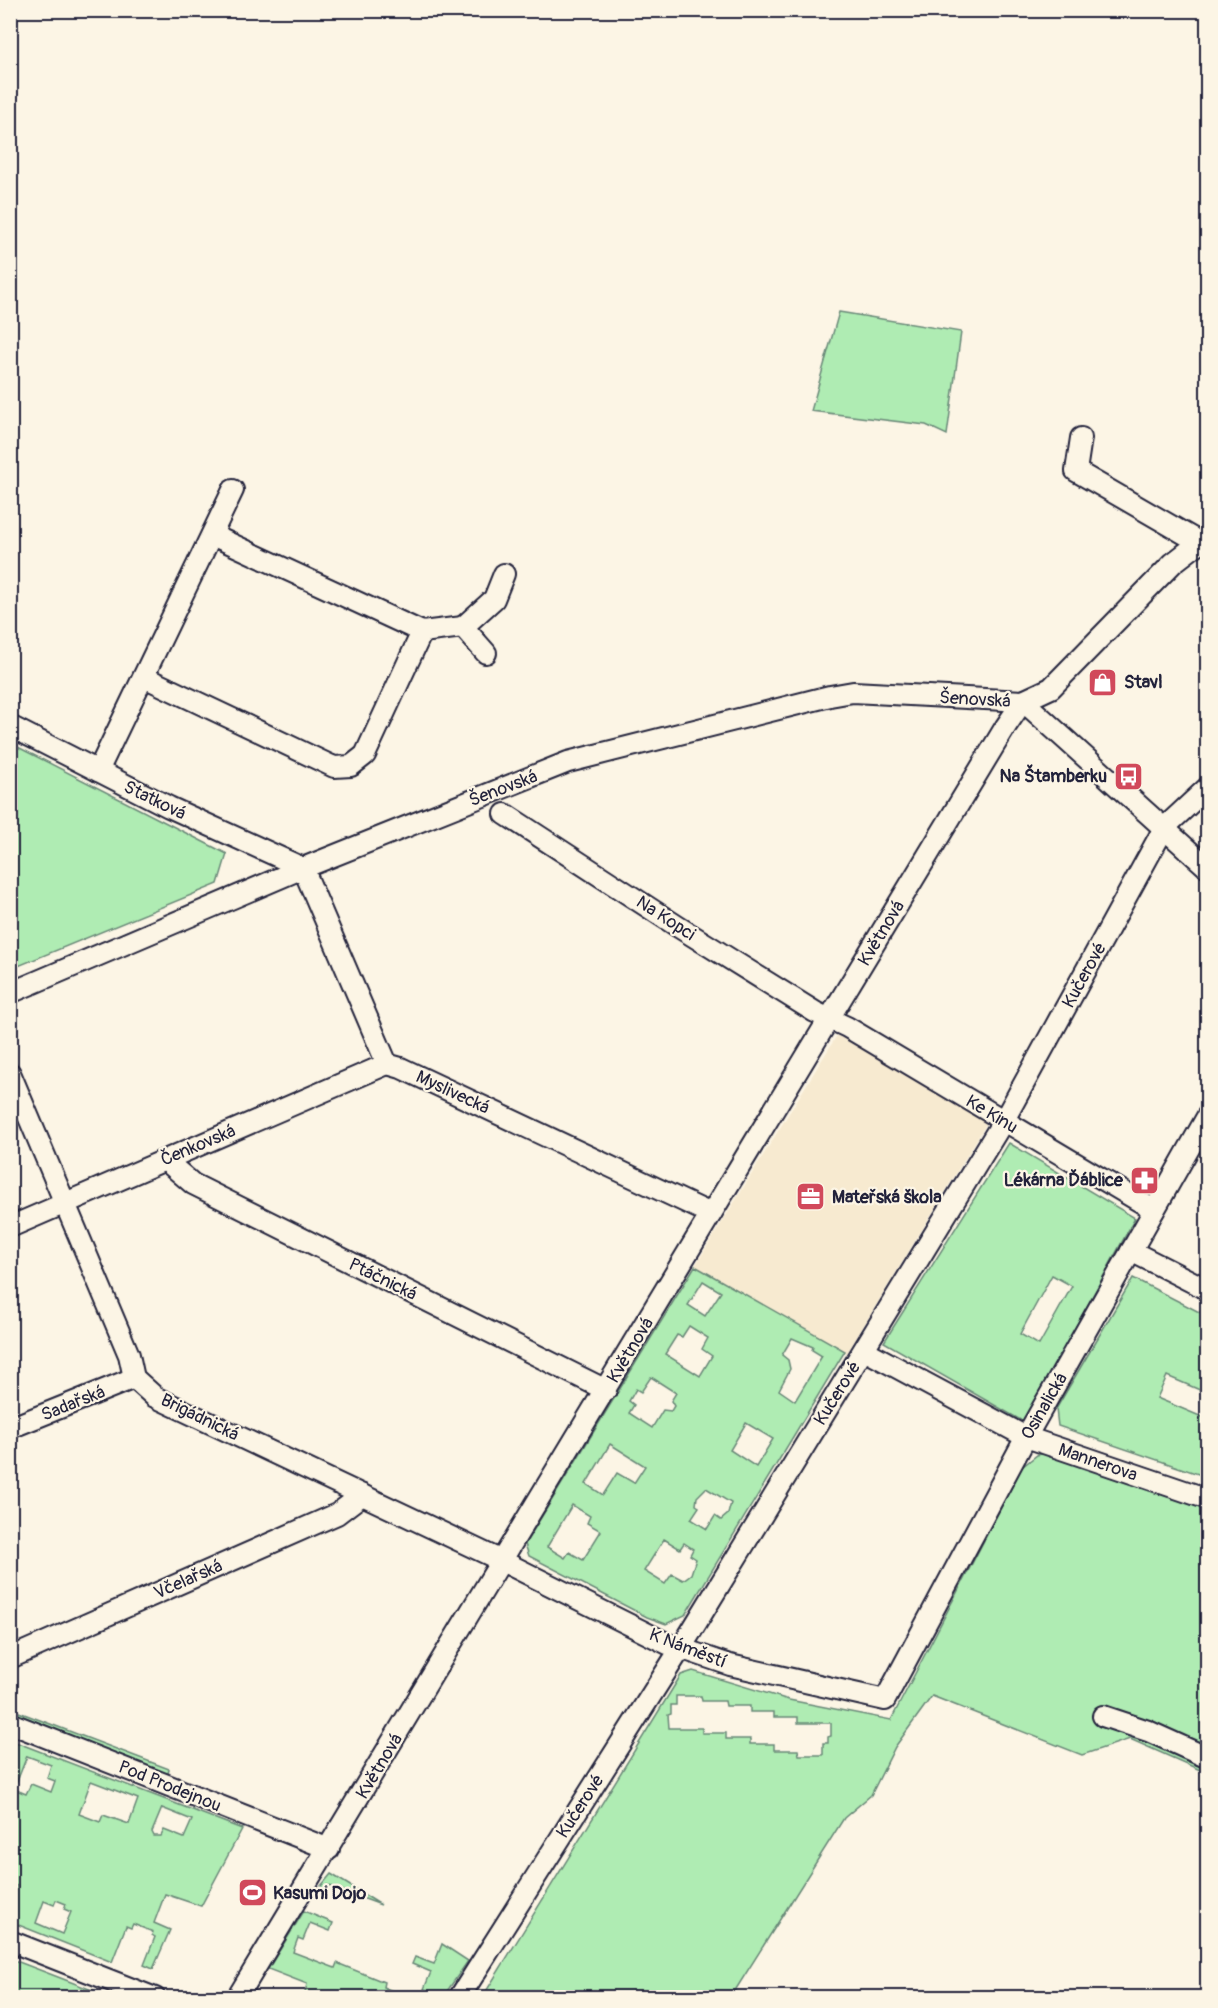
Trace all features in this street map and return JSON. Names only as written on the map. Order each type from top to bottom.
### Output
[{"type":"street","points":[[1081,438],[1076,471],[1203,539],[1173,563],[1051,688],[1023,701],[1208,868]]},
{"type":"street","points":[[98,771],[233,490]]},
{"type":"street","points":[[212,535],[422,632],[463,627],[494,599],[504,574]]},
{"type":"street","points":[[463,627],[486,653]]},
{"type":"street","points":[[144,677],[334,767],[351,766],[365,755],[422,632]]},
{"type":"street","name":"Šenovská","points":[[10,993],[303,868],[568,762],[853,692],[1023,701]]},
{"type":"street","name":"Květnová","points":[[237,1998],[1023,701]]},
{"type":"street","name":"Statková","points":[[10,726],[169,807],[303,868]]},
{"type":"street","name":"Kučerové","points":[[459,1998],[681,1648],[1004,1120],[1164,828],[1208,788]]},
{"type":"street","name":"Na Kopci","points":[[505,814],[677,926],[829,1019]]},
{"type":"street","points":[[303,868],[387,1064]]},
{"type":"street","name":"Ke Kinu","points":[[829,1019],[847,1027],[1154,1210]]},
{"type":"street","name":"Čenkovská","points":[[10,1227],[387,1064]]},
{"type":"street","name":"Myslivecká","points":[[387,1064],[401,1068],[711,1214]]},
{"type":"street","points":[[10,1072],[129,1355],[134,1378]]},
{"type":"street","name":"Osinalická","points":[[885,1700],[1026,1437],[1208,1115]]},
{"type":"street","name":"Ptáčnická","points":[[165,1160],[193,1184],[606,1390]]},
{"type":"street","points":[[1131,1251],[1208,1290]]},
{"type":"street","name":"Mannerova","points":[[864,1350],[1026,1437],[1208,1499]]},
{"type":"street","name":"Sadařská","points":[[10,1428],[134,1378]]},
{"type":"street","name":"Brigádnická","points":[[134,1378],[155,1397],[502,1561]]},
{"type":"street","name":"Včelařská","points":[[10,1658],[336,1514],[362,1495]]},
{"type":"street","name":"K Náměstí","points":[[502,1561],[681,1648],[730,1665],[885,1700]]},
{"type":"street","points":[[1103,1716],[1148,1731],[1208,1758]]},
{"type":"street","name":"Pod Prodejnou","points":[[10,1723],[329,1849]]},
{"type":"street","points":[[10,1941],[155,1998]]},
{"type":"shaded area","points":[[841,1034],[986,1115],[986,1124],[847,1353],[695,1266],[836,1037]]},
{"type":"green space","points":[[839,312],[961,332],[947,435],[926,425],[811,411]]},
{"type":"green space","points":[[10,743],[227,854],[218,884],[11,969]]},
{"type":"green space","points":[[1009,1143],[1135,1218],[1024,1422],[884,1342]],"holes":[[[1052,1275],[1072,1286],[1039,1345],[1020,1334]]]},
{"type":"green space","points":[[695,1266],[845,1351],[685,1615],[666,1624],[647,1617],[529,1556],[525,1544]],"holes":[[[703,1281],[721,1292],[705,1316],[688,1305]],[[689,1326],[708,1338],[702,1349],[712,1356],[700,1376],[665,1354],[677,1335],[682,1337]],[[792,1338],[813,1347],[812,1350],[822,1356],[795,1401],[779,1390],[790,1369],[788,1360],[782,1355]],[[651,1377],[676,1393],[671,1401],[674,1406],[671,1411],[663,1410],[652,1428],[629,1413],[634,1405],[629,1401],[636,1389],[641,1392]],[[746,1423],[773,1439],[756,1467],[730,1450]],[[610,1444],[645,1466],[634,1483],[617,1473],[603,1495],[586,1484]],[[706,1488],[731,1503],[728,1514],[721,1520],[715,1516],[707,1529],[691,1519],[699,1507],[696,1505],[697,1497]],[[572,1505],[590,1516],[587,1523],[601,1531],[583,1560],[569,1552],[565,1558],[547,1547]],[[664,1539],[680,1549],[684,1543],[693,1549],[690,1555],[696,1559],[691,1574],[683,1580],[672,1574],[665,1584],[644,1571]]]},
{"type":"green space","points":[[1133,1278],[1207,1316],[1207,1393],[1167,1376],[1157,1398],[1207,1419],[1207,1477],[1058,1426],[1056,1409]]},
{"type":"green space","points":[[1045,1453],[1207,1508],[1207,1773],[1130,1739],[1082,1755],[932,1696],[895,1747],[871,1795],[844,1818],[731,1997],[482,1998],[681,1675],[693,1671],[789,1700],[891,1720],[1022,1467],[1037,1455]],"holes":[[[676,1696],[701,1696],[702,1701],[725,1701],[726,1706],[750,1706],[750,1712],[774,1712],[774,1717],[798,1717],[798,1723],[831,1723],[831,1736],[828,1737],[828,1743],[823,1743],[823,1755],[799,1755],[798,1750],[774,1750],[774,1744],[750,1744],[750,1739],[726,1739],[726,1733],[702,1733],[702,1728],[669,1728],[668,1715],[671,1714],[671,1705],[676,1705]]]},
{"type":"green space","points":[[11,1709],[169,1769],[168,1774],[11,1713]]},
{"type":"green space","points":[[10,1740],[242,1829],[201,1906],[165,1894],[154,1923],[170,1930],[153,1969],[144,1965],[155,1937],[152,1935],[153,1932],[133,1924],[131,1928],[126,1926],[112,1962],[11,1922],[11,1902],[17,1886],[10,1883]],"holes":[[[27,1756],[51,1765],[47,1778],[55,1781],[51,1792],[31,1784],[26,1794],[14,1789]],[[91,1781],[138,1799],[129,1824],[103,1815],[100,1822],[79,1814]],[[162,1808],[192,1820],[184,1838],[164,1830],[161,1836],[154,1836],[152,1832]],[[56,1900],[66,1904],[64,1909],[71,1912],[62,1934],[36,1923],[44,1901],[54,1905]]]},
{"type":"green space","points":[[331,1874],[381,1905],[327,1885],[324,1894],[321,1886]]},
{"type":"green space","points":[[304,1911],[333,1923],[330,1931],[310,1923],[303,1940],[298,1938],[293,1952],[335,1968],[337,1963],[384,1982],[383,1987],[407,1997],[304,1997],[307,1984],[268,1969]]},
{"type":"green space","points":[[442,1944],[468,1961],[443,1997],[427,1997],[429,1991],[424,1989],[431,1972],[412,1964],[415,1957],[434,1964]]},
{"type":"green space","points":[[11,1959],[110,1997],[11,1997]]},
{"type":"place","name":"Stavl","points":[[1103,682]]},
{"type":"place","name":"Na Štamberku","points":[[1128,776]]},
{"type":"place","name":"Lékárna Ďáblice","points":[[1144,1180]]},
{"type":"place","name":"Mateřská škola","points":[[811,1197]]},
{"type":"place","name":"Kasumi Dojo","points":[[252,1893]]}]
